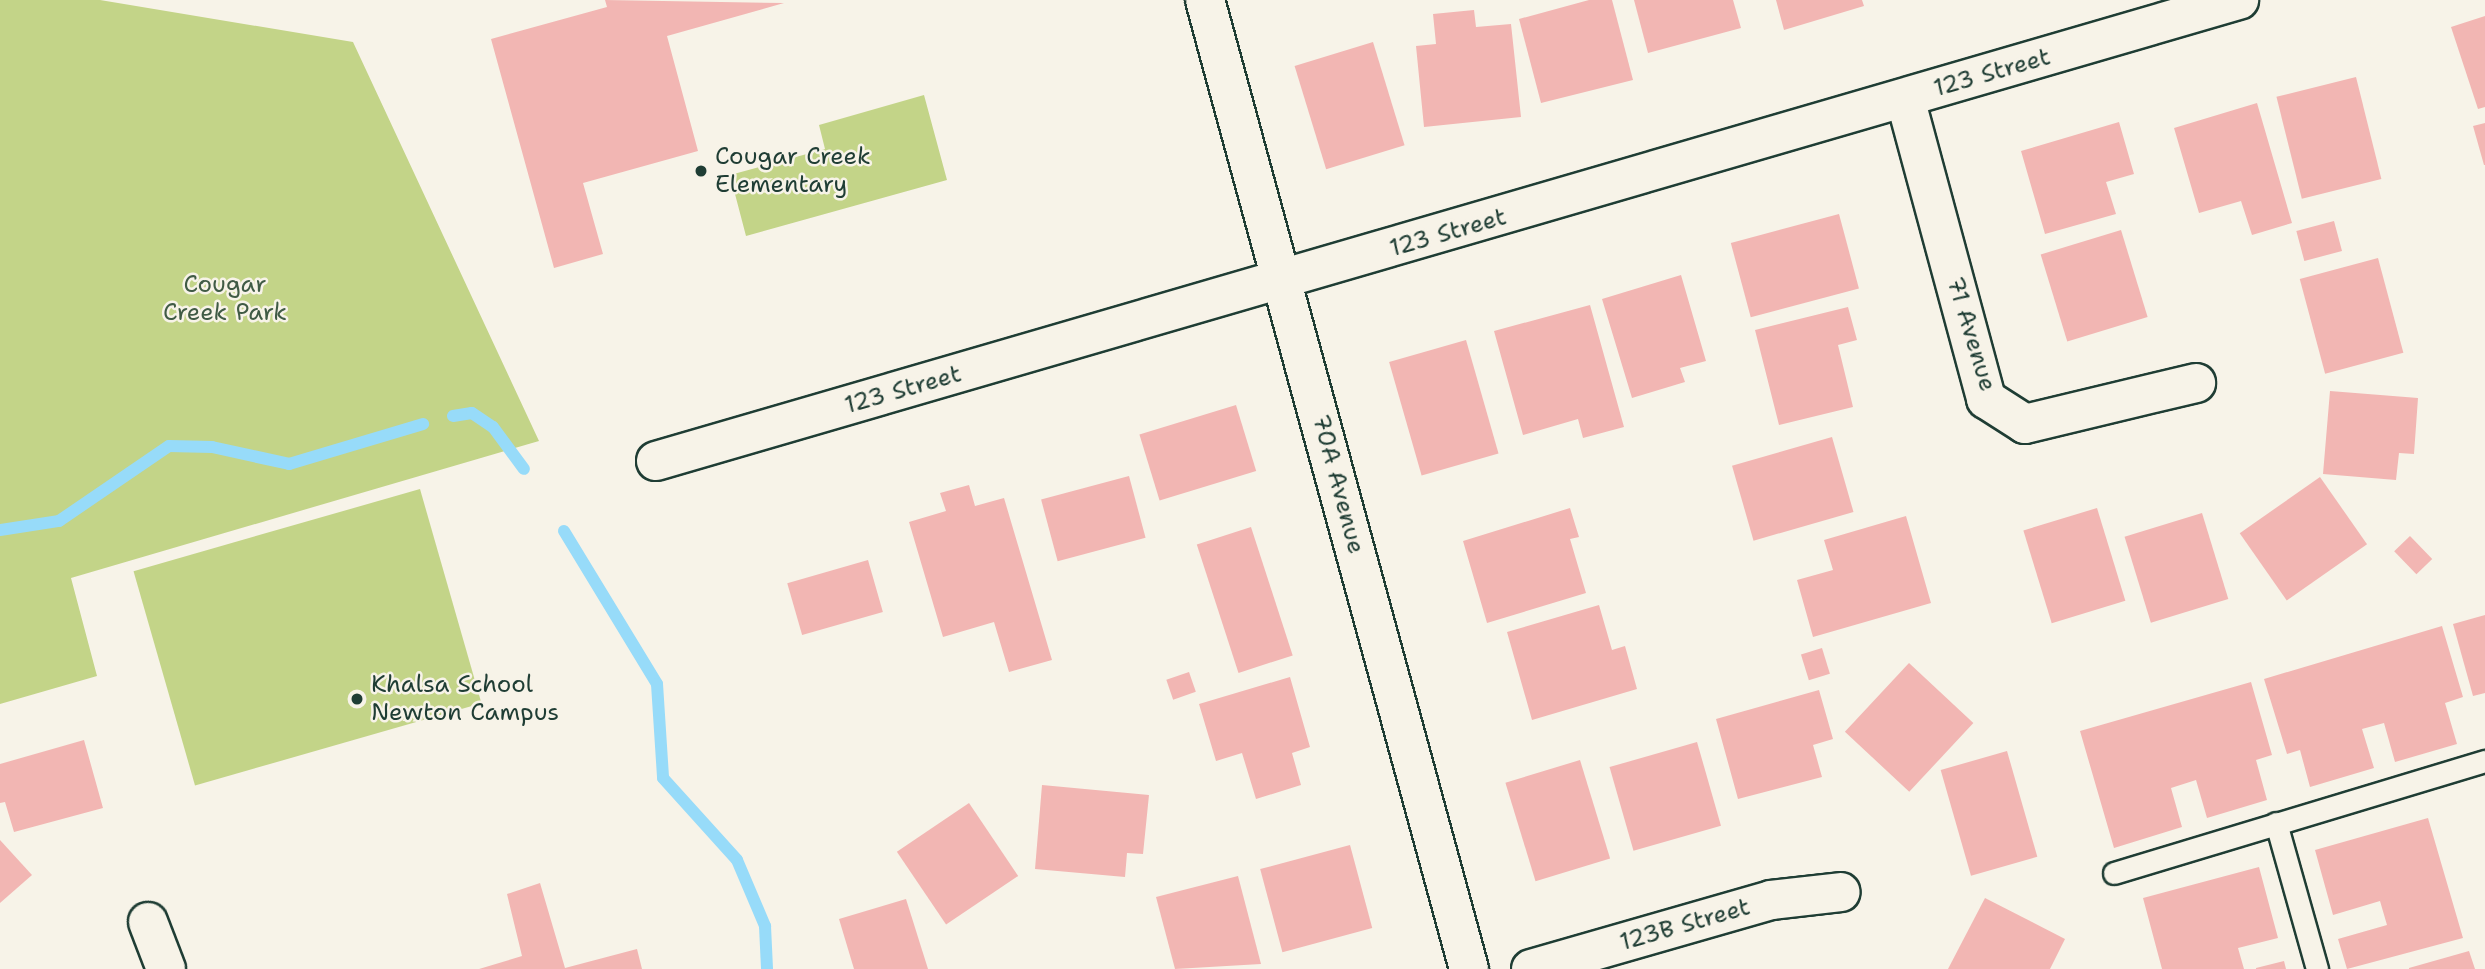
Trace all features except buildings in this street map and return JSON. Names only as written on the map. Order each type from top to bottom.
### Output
[{"type":"street","name":"70A Avenue","points":[[1205,0],[1469,969]]},
{"type":"street","name":"123 Street","points":[[656,461],[1282,282],[2239,0]]},
{"type":"street","name":"71 Avenue","points":[[1905,98],[1986,399],[2025,424],[2196,383]]},
{"type":"street","name":"123B Street","points":[[1531,969],[1771,900],[1841,892]]},
{"type":"street","points":[[148,922],[166,969]]},
{"type":"lane","points":[[2114,873],[2485,761]]},
{"type":"lane","points":[[2276,823],[2317,969]]},
{"type":"green space","name":"Cougar Creek Park","points":[[0,0],[100,0],[353,42],[539,441],[71,578],[97,676],[0,704]]},
{"type":"green space","points":[[924,95],[947,180],[746,236],[730,175],[825,149],[819,125]]},
{"type":"green space","points":[[420,489],[481,703],[195,786],[134,571]]},
{"type":"waterway","points":[[453,416],[472,413],[493,427],[524,469]]},
{"type":"waterway","points":[[0,530],[59,521],[169,446],[212,447],[289,464],[423,424]]},
{"type":"waterway","points":[[564,531],[657,684],[663,778],[737,860],[765,926],[767,969]]},
{"type":"place","name":"Cougar Creek Elementary","points":[[701,171]]},
{"type":"place","name":"Khalsa School Newton Campus","points":[[357,699]]}]
